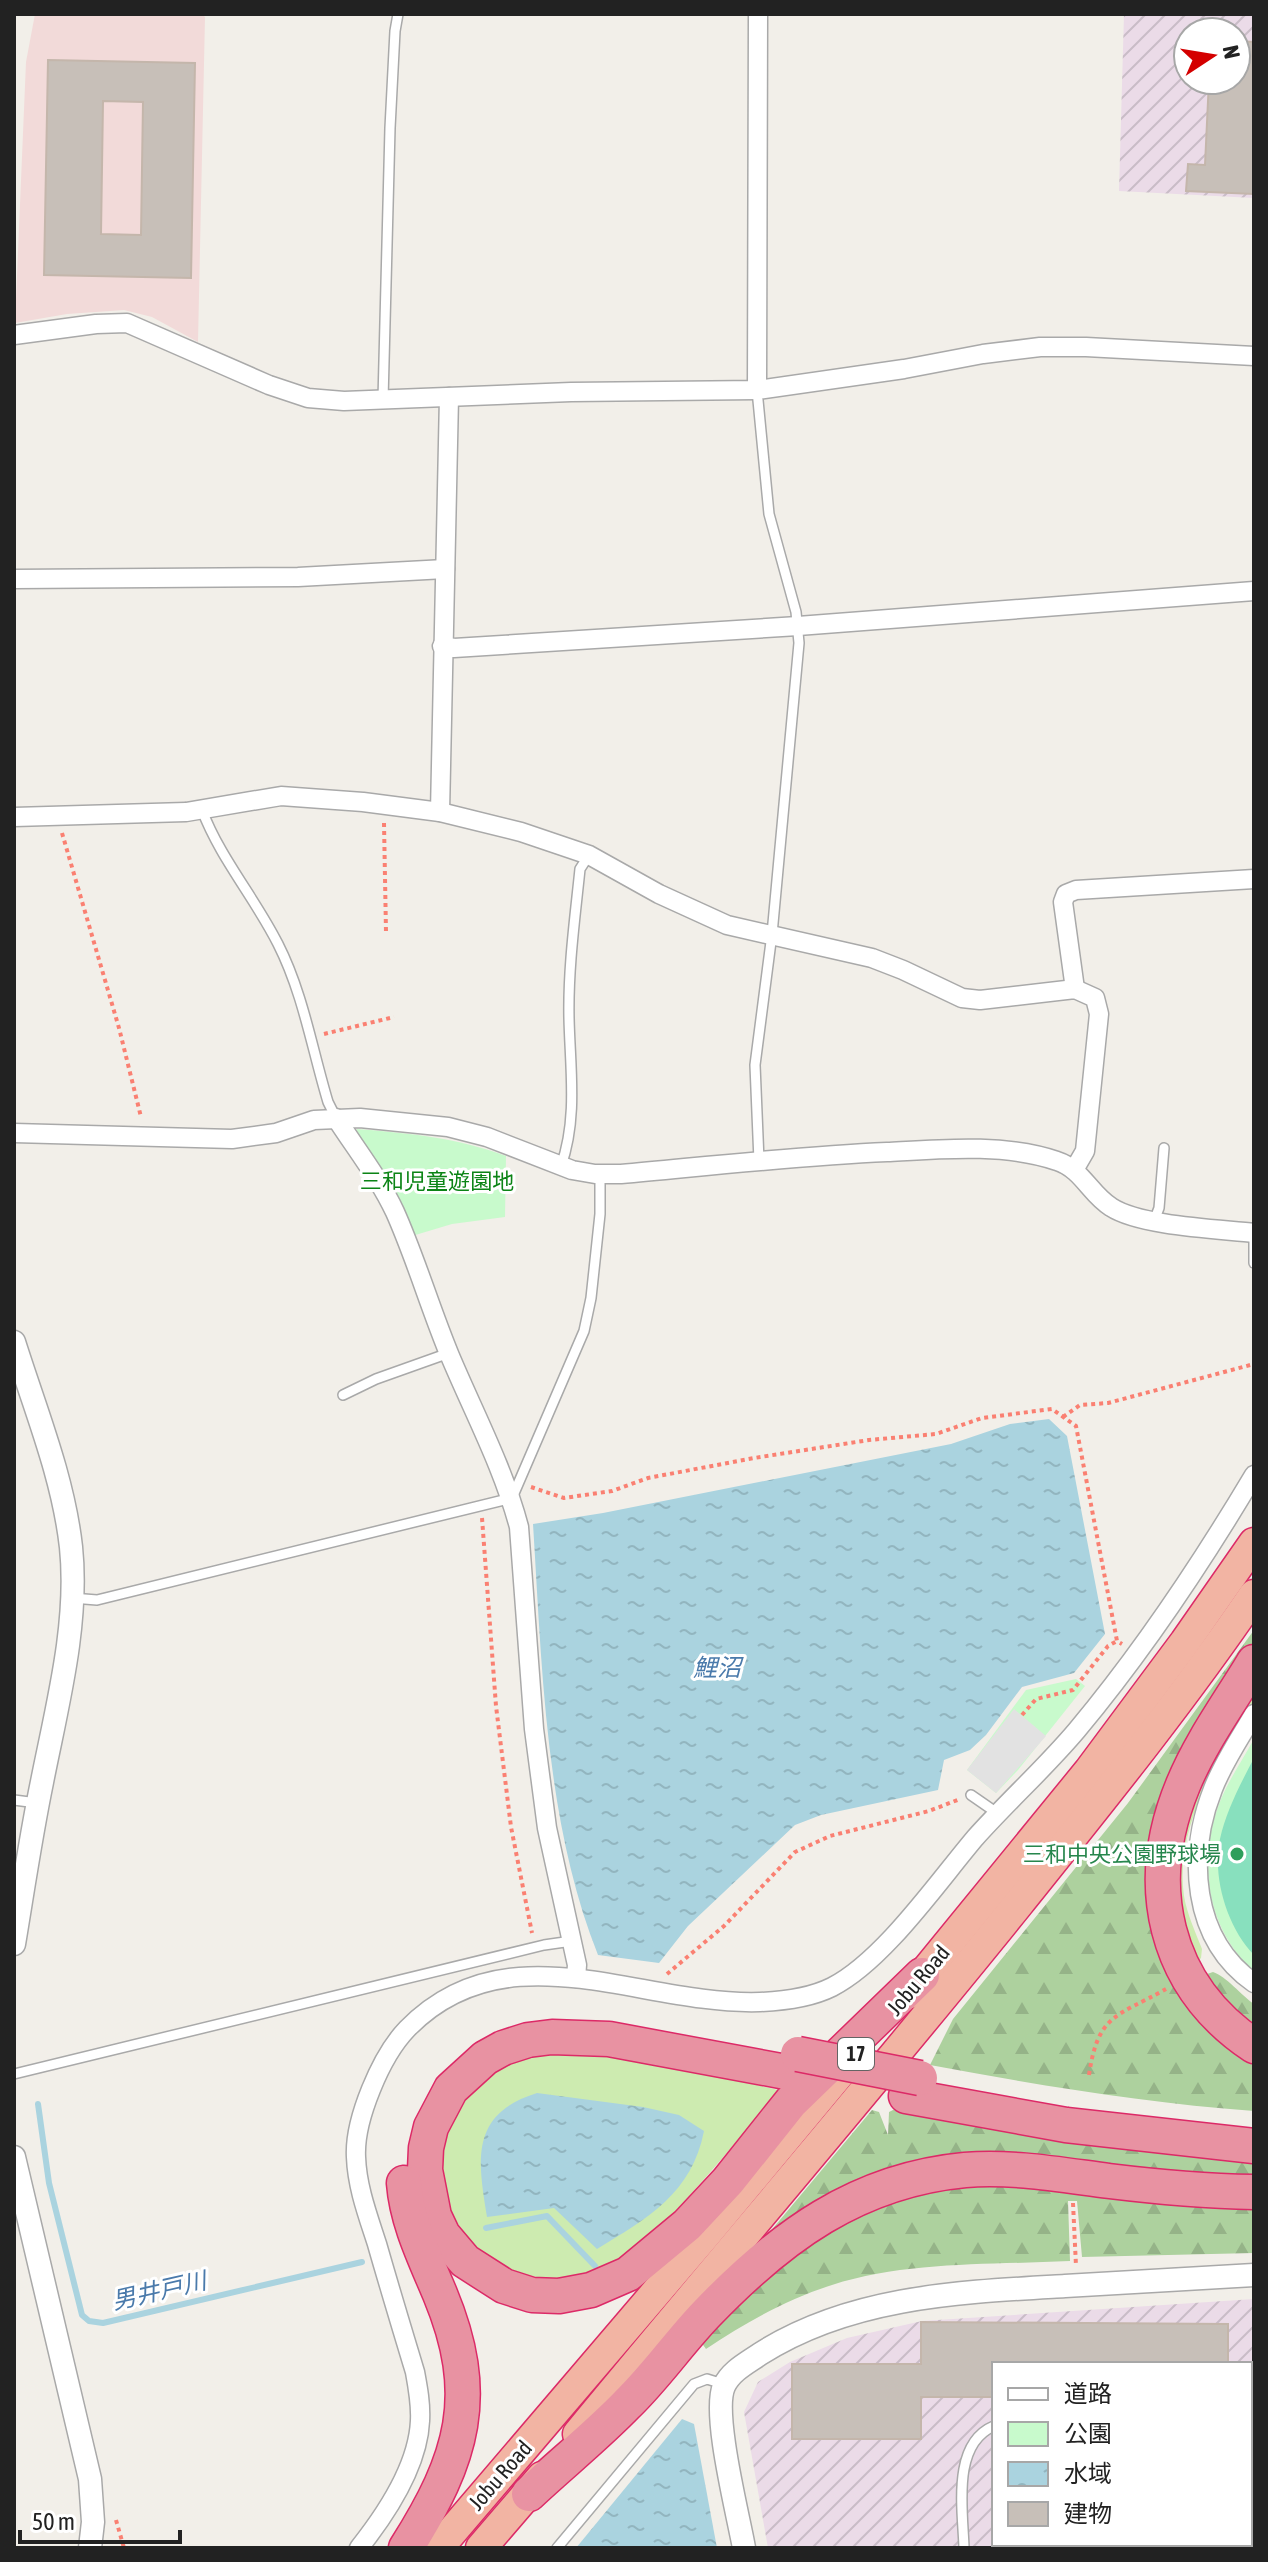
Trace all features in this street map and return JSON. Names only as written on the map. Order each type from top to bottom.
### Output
[{"type":"highway","name":"Jobu Road","points":[[438,2548],[706,2234],[1089,1771],[1254,1543]]},
{"type":"highway","name":"Jobu Road","points":[[481,2548],[821,2145],[1099,1804],[1182,1697],[1254,1595]]},
{"type":"highway","points":[[1254,1662],[1201,1748],[1185,1782],[1168,1836],[1163,1873],[1166,1917],[1179,1962],[1216,2016],[1254,2046]]},
{"type":"highway","points":[[792,2063],[609,2039],[552,2037],[503,2048],[485,2058],[451,2089],[431,2127],[425,2170],[434,2216],[443,2235],[465,2261],[504,2286],[532,2295],[559,2296],[591,2290],[628,2274],[687,2225],[728,2181],[791,2102],[922,1975]]},
{"type":"highway","points":[[406,2548],[444,2481],[458,2438],[464,2389],[456,2339],[415,2235],[405,2190],[403,2165],[408,2127],[422,2093],[435,2073],[452,2056],[490,2029],[564,2015],[627,2022],[1066,2125],[1254,2146]]},
{"type":"highway","points":[[913,2087],[1148,2117],[1254,2127]]},
{"type":"highway","points":[[529,2494],[629,2403],[707,2312],[776,2247],[824,2214],[856,2198],[926,2176],[1001,2169],[1177,2189],[1254,2192]]},
{"type":"street","points":[[757,390],[758,14]]},
{"type":"street","points":[[14,335],[127,323],[223,366],[308,398],[344,401],[571,392],[757,390],[1040,347],[1254,356]]},
{"type":"street","points":[[440,812],[449,397]]},
{"type":"street","points":[[14,579],[298,577],[445,569]]},
{"type":"street","points":[[442,646],[454,648],[798,626],[1254,591]]},
{"type":"street","points":[[14,817],[202,810],[281,796],[440,812],[521,832],[589,855],[659,894],[727,925],[881,961],[972,1000],[1075,989],[1095,998],[1099,1014],[1085,1151],[1074,1170]]},
{"type":"street","points":[[1075,989],[1063,902],[1066,894],[1076,890],[1254,879]]},
{"type":"street","points":[[336,1118],[374,1174],[395,1212],[449,1353],[496,1457],[515,1489],[534,1729],[547,1828],[577,1965],[576,1978]]},
{"type":"street","points":[[14,1133],[256,1137],[314,1120],[385,1119],[448,1127],[487,1137],[561,1166],[600,1174],[823,1155],[971,1149],[1005,1151],[1057,1161],[1074,1170],[1098,1198],[1114,1209],[1154,1221],[1254,1233]]},
{"type":"street","points":[[14,1342],[19,1375],[54,1467],[65,1510],[71,1548],[72,1598],[58,1700],[14,1944]]},
{"type":"street","points":[[359,2548],[396,2494],[416,2442],[420,2422],[415,2372],[363,2198],[356,2161],[358,2128],[390,2051],[402,2035],[418,2018],[451,1995],[502,1977],[576,1978],[731,2003],[784,2001],[830,1988],[879,1952],[997,1813],[1069,1739],[1138,1653],[1254,1475]]},
{"type":"street","points":[[1254,1714],[1213,1788],[1200,1830],[1197,1867],[1201,1899],[1213,1937],[1233,1965],[1254,1983]]},
{"type":"street","points":[[14,2157],[90,2479],[93,2522],[90,2548]]},
{"type":"street","points":[[744,2548],[720,2407],[725,2384],[733,2373],[747,2363],[800,2332],[844,2315],[894,2302],[1014,2289],[1254,2275]]},
{"type":"lane","points":[[383,400],[390,128],[398,14]]},
{"type":"lane","points":[[757,390],[769,514],[796,612],[799,643],[772,934],[755,1065],[759,1161]]},
{"type":"lane","points":[[202,810],[281,951],[298,995],[328,1102],[336,1118]]},
{"type":"lane","points":[[561,1166],[571,1122],[569,1019],[573,941],[580,869],[589,855]]},
{"type":"lane","points":[[1154,1221],[1159,1208],[1164,1148]]},
{"type":"lane","points":[[72,1598],[97,1600],[479,1507],[515,1489],[584,1331],[591,1298],[600,1214],[600,1174]]},
{"type":"lane","points":[[1254,1233],[1254,1263]]},
{"type":"lane","points":[[343,1395],[376,1379],[449,1353]]},
{"type":"lane","points":[[971,1795],[997,1813]]},
{"type":"lane","points":[[14,1800],[37,1803]]},
{"type":"lane","points":[[14,2074],[534,1947],[572,1941]]},
{"type":"lane","points":[[557,2548],[694,2384],[707,2379],[725,2384]]},
{"type":"lane","points":[[964,2548],[965,2463],[975,2441],[992,2428]]},
{"type":"path","points":[[383,804],[387,869],[386,932]]},
{"type":"path","points":[[57,815],[119,1028],[146,1136]]},
{"type":"path","points":[[310,1037],[394,1017]]},
{"type":"path","points":[[1063,1417],[1080,1405],[1108,1403],[1254,1364]]},
{"type":"path","points":[[515,1489],[541,1491],[564,1498],[612,1491],[648,1478],[754,1458],[869,1440],[936,1434],[982,1418],[1052,1409],[1076,1426],[1117,1641],[1138,1653]]},
{"type":"path","points":[[479,1507],[484,1524],[496,1706],[511,1827],[534,1947]]},
{"type":"path","points":[[1022,1715],[1036,1699],[1073,1690],[1108,1646],[1117,1641]]},
{"type":"path","points":[[646,1990],[702,1947],[795,1852],[830,1836],[929,1811],[971,1795]]},
{"type":"path","points":[[1089,2075],[1093,2047],[1101,2030],[1111,2020],[1171,1986]]},
{"type":"path","points":[[1073,2201],[1076,2267]]},
{"type":"path","points":[[113,2506],[124,2548]]},
{"type":"shaded area","points":[[35,14],[202,14],[205,17],[198,342],[152,317],[124,310],[67,314],[15,323],[26,62]]},
{"type":"shaded area","points":[[1124,14],[1254,14],[1254,198],[1119,191]]},
{"type":"shaded area","points":[[1014,1709],[1046,1736],[996,1793],[967,1770]]},
{"type":"shaded area","points":[[1254,2299],[1254,2548],[768,2548],[744,2412],[758,2382],[790,2362],[847,2338],[922,2321]]},
{"type":"green space","name":"三和児童遊園地","points":[[357,1129],[451,1141],[506,1156],[505,1217],[452,1224],[412,1236],[355,1135]]},
{"type":"green space","points":[[1254,1630],[1254,1644],[1179,1770],[1149,1896],[1254,2062],[1254,2111],[1091,2092],[930,2065],[953,2019],[1128,1803]]},
{"type":"green space","points":[[1076,1679],[1085,1686],[996,1793],[967,1770],[1026,1690]]},
{"type":"green space","points":[[1254,1691],[1254,1700],[1202,1793],[1186,1843],[1184,1896],[1202,1949],[1197,1962],[1184,1925],[1179,1889],[1181,1855],[1201,1788]]},
{"type":"green space","name":"三和中央公園野球場","points":[[1254,1739],[1254,1971],[1225,1934],[1210,1891],[1208,1868],[1209,1845],[1221,1799]]},
{"type":"green space","name":"三和中央公園野球場","points":[[1254,1758],[1254,1955],[1244,1944],[1229,1916],[1220,1885],[1218,1854],[1226,1818]]},
{"type":"green space","points":[[1213,1972],[1254,2004],[1254,2029],[1204,1975]]},
{"type":"green space","points":[[604,2053],[664,2063],[778,2090],[700,2184],[661,2227],[630,2255],[606,2268],[559,2279],[517,2272],[482,2252],[457,2222],[443,2185],[442,2146],[458,2107],[492,2073],[504,2066],[546,2055]]},
{"type":"green space","points":[[895,2109],[1046,2139],[1254,2162],[1254,2180],[1027,2162],[764,2239],[872,2110],[879,2112],[888,2135],[889,2112]]},
{"type":"green space","points":[[1012,2185],[1161,2204],[1254,2209],[1254,2253],[1082,2257],[1077,2201],[1068,2201],[1070,2261],[919,2268],[861,2277],[783,2305],[706,2349],[701,2342],[763,2276],[858,2212],[947,2187]]},
{"type":"water","name":"鯉沼","points":[[1049,1419],[1067,1436],[1105,1634],[1074,1673],[1022,1687],[986,1735],[970,1750],[944,1760],[938,1790],[821,1815],[795,1825],[688,1926],[659,1963],[598,1955],[580,1904],[557,1798],[544,1688],[533,1524],[951,1444],[1010,1424]]},
{"type":"water","points":[[537,2093],[679,2115],[704,2131],[698,2153],[689,2171],[665,2202],[597,2249],[554,2208],[487,2217],[481,2159],[489,2127],[499,2113]]},
{"type":"water","points":[[682,2419],[694,2424],[717,2548],[576,2548]]},
{"type":"building","points":[[1254,42],[1254,194],[1186,191],[1188,164],[1205,165],[1208,96],[1252,96]]},
{"type":"building","points":[[48,60],[195,63],[191,278],[44,275]],"holes":[[[103,101],[143,102],[141,235],[101,234]]]},
{"type":"building","points":[[921,2322],[1228,2324],[1228,2362],[992,2362],[992,2397],[921,2397],[921,2439],[792,2439],[792,2364],[921,2364]]},
{"type":"waterway","name":"男井戸川","points":[[38,2104],[49,2183],[82,2315],[89,2321],[103,2323],[362,2262]]},
{"type":"waterway","name":"男井戸川","points":[[486,2228],[547,2216],[595,2266]]},
{"type":"place","name":"三和中央公園野球場","points":[[1237,1854]]}]
